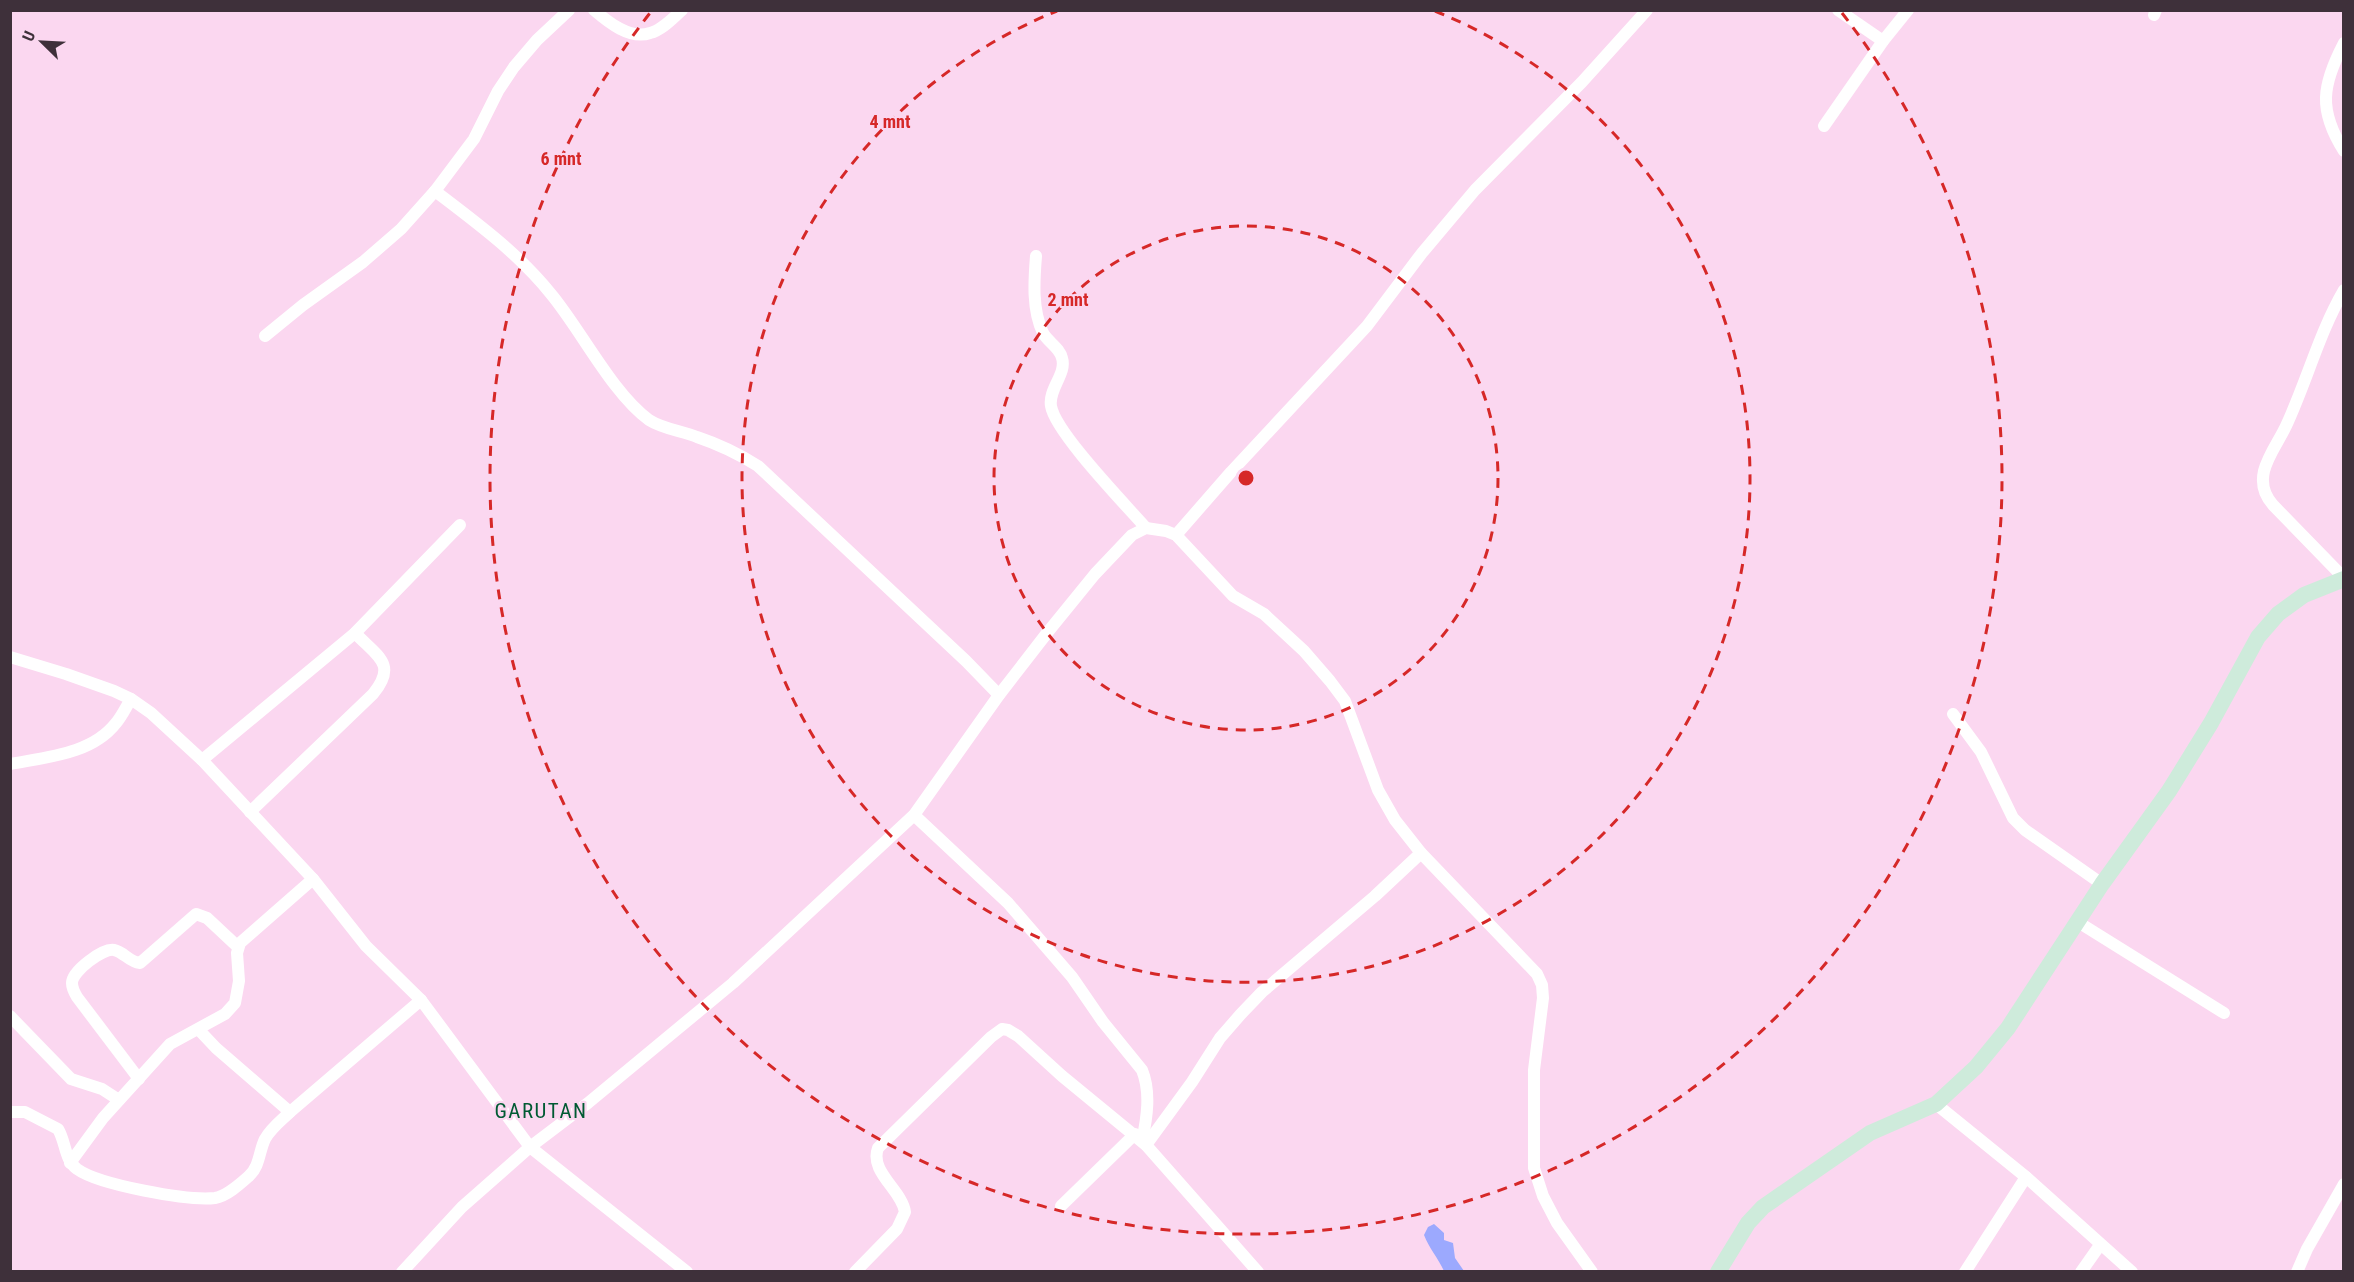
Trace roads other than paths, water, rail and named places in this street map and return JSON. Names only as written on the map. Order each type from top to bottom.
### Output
[{"type":"street","points":[[265,336],[363,262],[401,229],[435,191],[474,139],[498,91],[514,67],[537,40],[569,10]]},
{"type":"street","points":[[594,10],[617,27],[643,35],[656,31],[682,10]]},
{"type":"street","points":[[1176,535],[1231,472],[1367,326],[1422,253],[1475,190],[1582,82],[1647,10]]},
{"type":"street","points":[[1838,10],[1883,41]]},
{"type":"street","points":[[1824,126],[1883,41],[1908,10]]},
{"type":"street","points":[[2343,43],[2329,78],[2326,97],[2329,123],[2343,151]]},
{"type":"street","points":[[435,191],[517,255],[579,329],[615,383],[633,405],[651,421],[742,456],[758,466],[915,612],[999,695]]},
{"type":"street","points":[[1036,256],[1034,289],[1037,313],[1042,332],[1061,355],[1063,361],[1051,396],[1051,406],[1063,431],[1146,528]]},
{"type":"street","points":[[1718,1272],[1748,1223],[1763,1207],[1870,1133],[1936,1104],[1976,1067],[2008,1028],[2102,884],[2169,791],[2211,723],[2258,637],[2278,614],[2304,596],[2343,578],[2266,497],[2263,486],[2264,472],[2269,458],[2286,426],[2331,312],[2343,290]]},
{"type":"street","points":[[202,760],[355,633],[460,525]]},
{"type":"street","points":[[402,1272],[462,1207],[530,1147],[588,1103],[733,983],[914,815],[999,695],[1095,574],[1132,535],[1146,528],[1176,535],[1233,596],[1264,614],[1304,651],[1340,692],[1378,790],[1395,820],[1421,853],[1537,974],[1542,985],[1543,998],[1534,1070],[1534,1168],[1543,1196],[1557,1223],[1592,1272]]},
{"type":"street","points":[[250,812],[373,694],[384,679],[386,671],[383,662],[355,633]]},
{"type":"street","points":[[10,657],[94,684],[131,699],[151,713],[202,760],[313,879],[366,946],[422,1000],[530,1147],[687,1272]]},
{"type":"street","points":[[10,764],[73,752],[97,741],[116,724],[131,699]]},
{"type":"street","points":[[1953,714],[1981,752],[2013,818],[2025,831],[2102,884]]},
{"type":"street","points":[[914,815],[1008,903],[1072,977],[1142,1070],[1147,1095],[1147,1116],[1141,1140]]},
{"type":"street","points":[[1061,1206],[1141,1140],[1192,1082],[1220,1038],[1262,992],[1375,896],[1421,853]]},
{"type":"street","points":[[70,1162],[119,1100],[170,1044],[225,1014],[235,1003],[239,981],[238,947],[244,938],[313,879]]},
{"type":"street","points":[[139,1079],[77,997],[71,982],[74,975],[80,968],[108,950],[118,951],[135,963],[140,963],[196,914],[207,918],[238,947]]},
{"type":"street","points":[[2078,922],[2224,1013]]},
{"type":"street","points":[[10,1112],[25,1112],[58,1129],[70,1162],[77,1169],[100,1180],[198,1198],[217,1197],[228,1193],[251,1174],[256,1167],[264,1140],[290,1112],[422,1000]]},
{"type":"street","points":[[10,1016],[71,1079],[102,1089],[119,1100]]},
{"type":"street","points":[[199,1030],[216,1048],[290,1112]]},
{"type":"street","points":[[855,1272],[897,1229],[905,1212],[896,1191],[878,1165],[876,1154],[878,1148],[996,1032],[1008,1030],[1141,1140],[1258,1272]]},
{"type":"street","points":[[1936,1104],[2026,1177],[2132,1272]]},
{"type":"street","points":[[1965,1272],[2026,1177]]},
{"type":"street","points":[[2297,1272],[2343,1184]]},
{"type":"street","points":[[2081,1272],[2100,1245]]},
{"type":"water","points":[[1434,1224],[1444,1233],[1444,1240],[1453,1243],[1455,1258],[1464,1271],[1444,1271],[1424,1235],[1428,1227]]},
{"type":"district","name":"GARUTAN","points":[[541,1111]]}]
